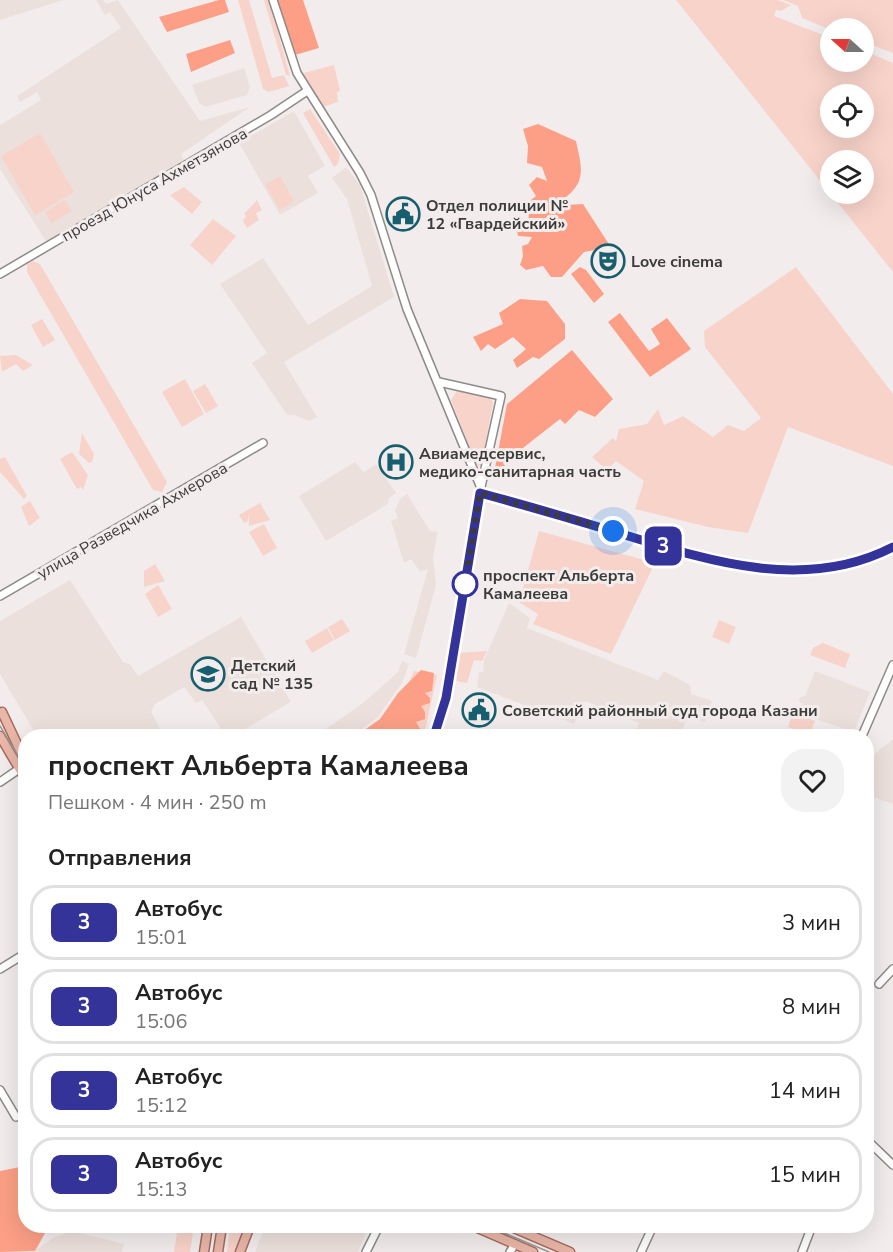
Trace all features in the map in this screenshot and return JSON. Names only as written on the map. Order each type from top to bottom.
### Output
[{"type":"main road","points":[[436,729],[446,698],[481,490],[715,561],[772,571],[834,567],[893,547]]},
{"type":"main road","points":[[1,710],[18,737]]},
{"type":"main road","points":[[1,710],[18,755]]},
{"type":"main road","points":[[0,731],[18,760]]},
{"type":"main road","points":[[0,736],[18,761]]},
{"type":"main road","points":[[204,1252],[207,1233]]},
{"type":"main road","points":[[218,1252],[221,1233]]},
{"type":"main road","points":[[240,1252],[247,1233]]},
{"type":"main road","points":[[489,1233],[533,1252]]},
{"type":"main road","points":[[525,1233],[570,1252]]},
{"type":"street","points":[[273,0],[289,55],[307,91],[360,173],[371,195],[407,309],[439,382],[481,490]]},
{"type":"street","name":"проезд Юнуса Ахметзянова","points":[[0,274],[271,115],[307,91]]},
{"type":"street","points":[[439,382],[501,396],[481,490]]},
{"type":"street","points":[[446,400],[452,391],[460,387]]},
{"type":"street","name":"улица Разведчика Ахмерова","points":[[0,596],[263,443]]},
{"type":"street","points":[[865,729],[893,664]]},
{"type":"street","points":[[0,782],[18,771]]},
{"type":"street","points":[[0,969],[18,959]]},
{"type":"street","points":[[879,984],[893,969]]},
{"type":"street","points":[[0,1090],[16,1117]]},
{"type":"street","points":[[874,1147],[893,1165]]},
{"type":"street","points":[[366,1252],[376,1233]]},
{"type":"street","points":[[641,1252],[650,1233]]},
{"type":"street","points":[[802,1252],[809,1233]]},
{"type":"street","points":[[510,1252],[515,1244]]},
{"type":"shaded area","points":[[0,0],[63,0],[0,20]]},
{"type":"shaded area","points":[[96,0],[103,0],[106,4],[118,0],[200,121],[250,107],[181,154],[184,160],[46,241],[0,169],[0,125],[41,100],[37,92],[20,102],[17,96],[121,28],[110,12],[105,15]]},
{"type":"shaded area","points":[[225,0],[229,12],[167,32],[159,17]]},
{"type":"shaded area","points":[[238,0],[249,0],[272,78],[284,75],[289,86],[269,92],[263,89]]},
{"type":"shaded area","points":[[264,0],[269,0],[290,76],[286,75]]},
{"type":"shaded area","points":[[277,0],[303,0],[319,48],[295,55]]},
{"type":"shaded area","points":[[676,0],[778,0],[791,5],[781,11],[776,10],[774,16],[820,34],[820,72],[874,72],[874,55],[893,63],[893,272],[839,204],[874,204],[874,150],[820,150],[820,180]]},
{"type":"shaded area","points":[[783,0],[893,0],[893,53],[874,46],[874,18],[820,18],[820,25],[802,18],[798,6]]},
{"type":"shaded area","points":[[230,40],[235,53],[191,72],[186,54]]},
{"type":"shaded area","points":[[334,65],[340,91],[337,92],[338,102],[320,108],[300,74]]},
{"type":"shaded area","points":[[244,68],[250,87],[247,95],[205,107],[199,103],[192,85]]},
{"type":"shaded area","points":[[310,109],[340,154],[338,164],[334,167],[303,113]]},
{"type":"shaded area","points":[[294,111],[325,166],[308,176],[318,193],[280,215],[239,143]]},
{"type":"shaded area","points":[[538,124],[576,141],[581,174],[576,187],[562,200],[566,205],[583,204],[614,252],[614,258],[606,258],[595,250],[584,252],[562,277],[551,277],[543,266],[526,270],[520,265],[523,256],[522,246],[528,244],[532,237],[518,236],[517,231],[529,220],[527,203],[536,196],[529,185],[537,177],[547,181],[542,167],[527,163],[528,146],[523,129]]},
{"type":"shaded area","points":[[40,133],[74,192],[35,215],[1,156]]},
{"type":"shaded area","points":[[346,167],[360,185],[394,297],[284,362],[317,417],[309,421],[294,415],[287,415],[252,363],[267,353],[220,284],[263,258],[308,325],[372,286],[347,199],[332,178]]},
{"type":"shaded area","points":[[280,176],[294,201],[280,210],[265,185]]},
{"type":"shaded area","points":[[184,187],[202,202],[192,214],[170,195]]},
{"type":"shaded area","points":[[65,200],[72,211],[51,223],[45,212]]},
{"type":"shaded area","points":[[257,200],[262,210],[256,213],[259,220],[247,228],[243,221],[246,216],[244,214]]},
{"type":"shaded area","points":[[213,219],[236,236],[212,265],[190,245]]},
{"type":"shaded area","points":[[33,261],[40,264],[167,482],[162,492],[153,490],[27,272],[27,264]]},
{"type":"shaded area","points":[[580,267],[586,270],[604,294],[594,303],[571,274]]},
{"type":"shaded area","points":[[796,267],[893,394],[893,466],[788,427],[748,533],[708,527],[635,509],[644,481],[616,461],[607,470],[592,457],[613,438],[616,441],[619,429],[647,424],[658,409],[664,425],[683,416],[713,437],[728,425],[744,431],[761,418],[705,347],[704,331]]},
{"type":"shaded area","points":[[520,299],[547,301],[565,324],[565,339],[539,359],[533,357],[517,368],[513,360],[526,349],[513,337],[495,349],[488,344],[481,351],[473,337],[503,324],[499,313]]},
{"type":"shaded area","points":[[620,313],[649,351],[660,344],[651,329],[667,318],[691,349],[650,377],[608,322]]},
{"type":"shaded area","points":[[42,319],[55,340],[43,347],[31,325]]},
{"type":"shaded area","points":[[572,350],[613,399],[595,417],[579,410],[565,424],[560,419],[504,463],[506,471],[495,468],[507,404]]},
{"type":"shaded area","points":[[16,355],[33,365],[23,371],[16,364],[2,372],[0,356]]},
{"type":"shaded area","points":[[185,379],[204,414],[182,427],[162,392]]},
{"type":"shaded area","points":[[205,384],[218,406],[206,413],[193,391]]},
{"type":"shaded area","points":[[458,389],[491,398],[493,403],[481,466],[476,464],[451,400]]},
{"type":"shaded area","points":[[82,433],[94,454],[92,462],[89,463],[79,454]]},
{"type":"shaded area","points":[[72,452],[88,475],[83,490],[81,487],[77,489],[60,459]]},
{"type":"shaded area","points":[[5,457],[27,496],[24,499],[0,472],[0,459]]},
{"type":"shaded area","points":[[355,462],[364,472],[376,464],[396,493],[388,499],[389,502],[385,506],[326,541],[299,496]]},
{"type":"shaded area","points":[[407,494],[430,531],[438,532],[433,557],[436,585],[416,658],[404,654],[428,569],[420,572],[411,559],[404,563],[391,521],[398,518],[395,511],[400,499]]},
{"type":"shaded area","points":[[30,501],[40,518],[29,526],[21,507]]},
{"type":"shaded area","points":[[260,503],[270,520],[249,526],[249,514],[248,521],[244,523],[239,515]]},
{"type":"shaded area","points":[[264,524],[277,548],[263,556],[249,532]]},
{"type":"shaded area","points":[[539,531],[655,563],[611,654],[533,624],[538,614],[519,602]]},
{"type":"shaded area","points":[[155,564],[165,581],[144,587],[144,571]]},
{"type":"shaded area","points":[[70,580],[123,662],[130,664],[138,676],[241,617],[291,702],[245,729],[221,729],[202,700],[196,703],[184,687],[155,704],[151,712],[159,729],[33,729],[0,674],[0,621]]},
{"type":"shaded area","points":[[158,585],[172,609],[158,617],[145,594]]},
{"type":"shaded area","points":[[509,603],[530,618],[527,628],[658,680],[664,671],[690,685],[691,694],[712,701],[705,722],[688,717],[682,729],[637,729],[639,723],[585,701],[574,724],[477,687],[479,672],[483,672],[484,660]]},
{"type":"shaded area","points":[[342,619],[350,631],[335,640],[328,627]]},
{"type":"shaded area","points":[[719,620],[736,627],[729,644],[712,637]]},
{"type":"shaded area","points":[[327,628],[334,640],[312,653],[305,641]]},
{"type":"shaded area","points":[[823,643],[850,654],[845,668],[810,655],[813,648]]},
{"type":"shaded area","points":[[487,651],[482,661],[474,660],[467,683],[457,681],[455,675],[459,653]]},
{"type":"shaded area","points":[[402,661],[409,664],[402,683],[378,717],[362,729],[326,729],[363,703],[398,672]]},
{"type":"shaded area","points":[[421,670],[434,673],[432,691],[425,693],[430,698],[430,703],[421,706],[425,712],[425,719],[416,722],[420,729],[366,729],[380,719],[398,693]]},
{"type":"shaded area","points":[[414,671],[437,675],[425,729],[379,729],[396,711]]},
{"type":"shaded area","points":[[815,671],[870,692],[855,729],[845,729],[798,713],[802,704],[799,701],[800,697],[805,696]]},
{"type":"shaded area","points":[[793,712],[815,721],[812,729],[788,727]]},
{"type":"shaded area","points":[[893,739],[893,804],[874,797],[874,754]]},
{"type":"shaded area","points":[[18,1167],[18,1233],[45,1233],[35,1251],[0,1252],[0,1171]]},
{"type":"shaded area","points":[[67,1233],[80,1233],[124,1244],[122,1252],[33,1252],[53,1238]]},
{"type":"shaded area","points":[[177,1233],[193,1233],[190,1252],[174,1252]]},
{"type":"shaded area","points":[[229,1233],[242,1233],[235,1252],[227,1252]]},
{"type":"shaded area","points":[[262,1233],[366,1233],[358,1252],[255,1252]]},
{"type":"tram line","points":[[0,726],[18,756]]},
{"type":"tram line","points":[[504,1233],[549,1252]]},
{"type":"bus line","name":"3","points":[[437,729],[446,698],[480,493],[715,561],[772,571],[834,567],[893,547]]},
{"type":"place","name":"Отдел полиции № 12 «Гвардейский»","points":[[403,214]]},
{"type":"place","name":"Love cinema","points":[[608,261]]},
{"type":"place","name":"Авиамедсервис, медико-санитарная часть","points":[[396,462]]},
{"type":"place","name":"проспект Альберта Камалеева","points":[[465,584]]},
{"type":"place","name":"Детский сад № 135","points":[[208,674]]},
{"type":"place","name":"Советский районный суд города Казани","points":[[479,710]]},
{"type":"route","points":[[465,584],[480,493],[613,531]]}]
